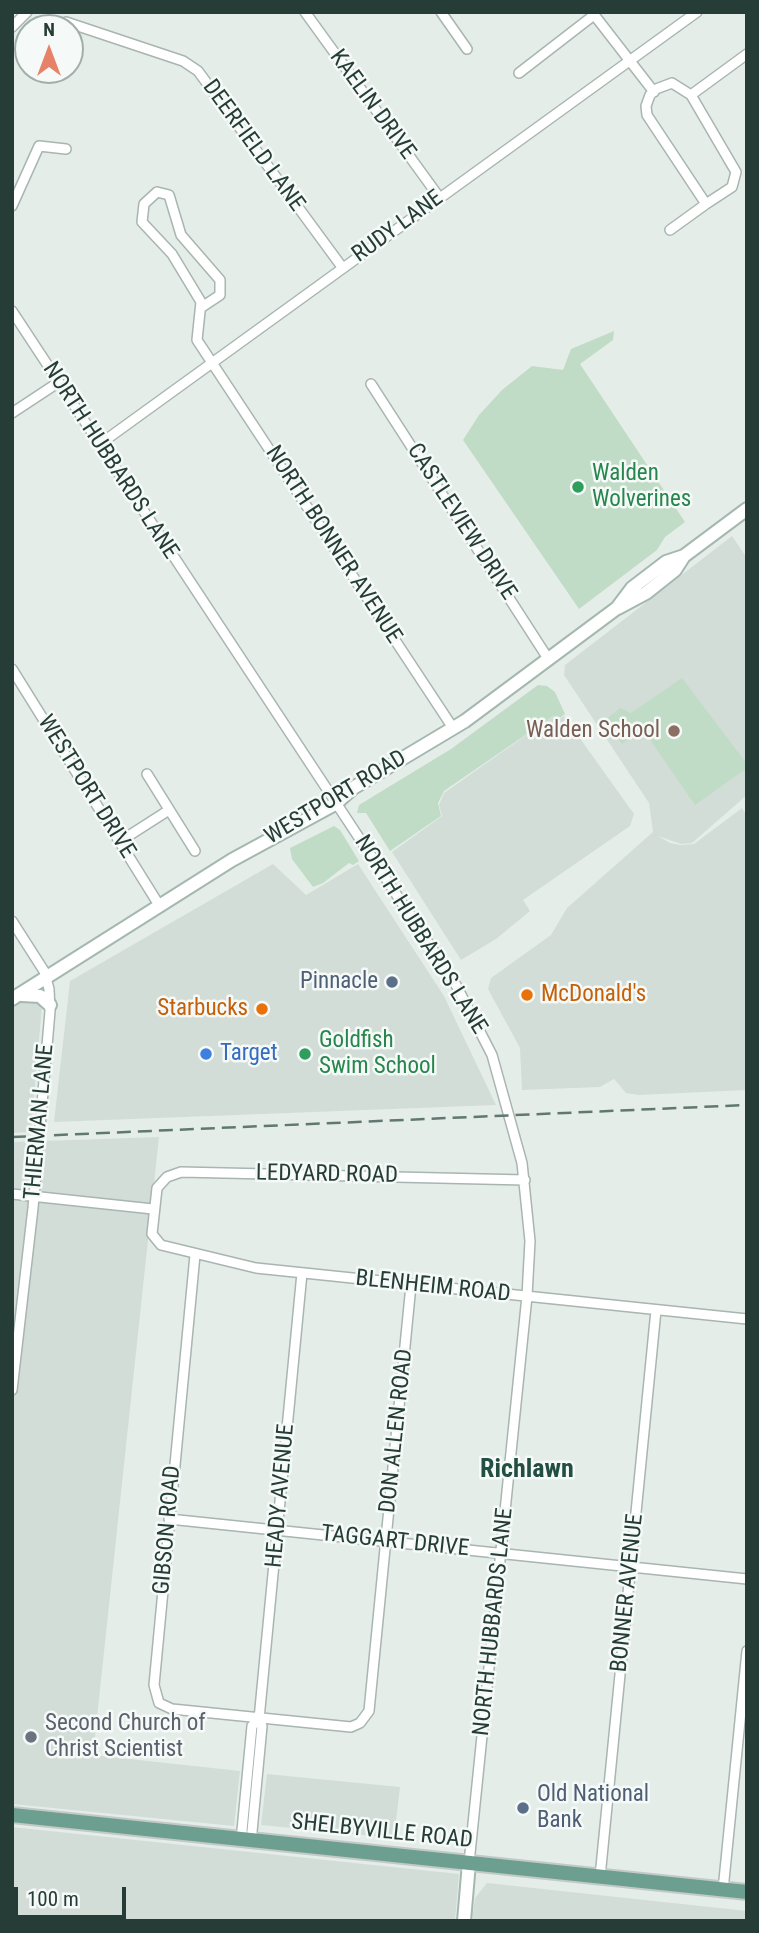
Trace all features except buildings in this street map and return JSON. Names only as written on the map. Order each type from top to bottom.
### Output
[{"type":"main road","name":"WESTPORT ROAD","points":[[15,997],[280,832],[335,804],[353,788],[453,727],[549,660],[617,608],[632,588],[666,562],[684,556],[747,509]]},
{"type":"main road","points":[[15,997],[40,996],[50,1005]]},
{"type":"main road","name":"SHELBYVILLE ROAD","points":[[12,1815],[747,1892]]},
{"type":"main road","points":[[464,1921],[470,1863]]},
{"type":"street","points":[[12,27],[27,12]]},
{"type":"street","name":"KAELIN DRIVE","points":[[304,12],[439,197]]},
{"type":"street","points":[[441,12],[467,49]]},
{"type":"street","name":"RUDY LANE","points":[[100,444],[697,12]]},
{"type":"street","points":[[519,73],[593,13],[654,92]]},
{"type":"street","name":"DEERFIELD LANE","points":[[84,28],[183,61],[198,71],[342,267]]},
{"type":"street","points":[[691,95],[747,54]]},
{"type":"street","points":[[670,230],[727,191],[737,176],[734,165],[691,95],[672,83],[654,92],[648,100],[647,116],[706,204]]},
{"type":"street","points":[[12,206],[39,146],[66,149]]},
{"type":"street","points":[[157,192],[169,195],[181,235],[220,280],[220,295],[202,307],[172,254],[142,222],[144,204],[157,192]]},
{"type":"street","name":"NORTH BONNER AVENUE","points":[[202,307],[197,340],[453,727]]},
{"type":"street","name":"NORTH HUBBARDS LANE","points":[[12,311],[456,985],[492,1055],[525,1180],[530,1222],[527,1296],[470,1863]]},
{"type":"street","points":[[12,412],[59,383]]},
{"type":"street","name":"CASTLEVIEW DRIVE","points":[[371,384],[549,660]]},
{"type":"street","name":"WESTPORT DRIVE","points":[[12,669],[159,905]]},
{"type":"street","points":[[147,774],[195,851]]},
{"type":"street","points":[[119,842],[169,810]]},
{"type":"street","points":[[12,921],[46,978]]},
{"type":"street","name":"THIERMAN LANE","points":[[12,1390],[50,1005],[46,978]]},
{"type":"street","name":"LEDYARD ROAD","points":[[153,1209],[157,1188],[167,1177],[181,1172],[525,1180]]},
{"type":"street","points":[[12,1194],[153,1209]]},
{"type":"street","name":"BLENHEIM ROAD","points":[[153,1209],[152,1234],[156,1242],[236,1265],[747,1319]]},
{"type":"street","name":"GIBSON ROAD","points":[[195,1255],[154,1685],[156,1698],[172,1709],[259,1719]]},
{"type":"street","name":"HEADY AVENUE","points":[[246,1841],[252,1726],[259,1719],[302,1273]]},
{"type":"street","name":"DON ALLEN ROAD","points":[[259,1719],[351,1727],[367,1715],[411,1285]]},
{"type":"street","name":"BONNER AVENUE","points":[[600,1877],[656,1310]]},
{"type":"street","name":"TAGGART DRIVE","points":[[169,1519],[747,1578]]},
{"type":"street","points":[[723,1890],[747,1651]]},
{"type":"shaded area","points":[[732,536],[747,558],[747,795],[692,843],[681,844],[658,836],[670,843],[681,845],[694,844],[742,808],[747,816],[747,1090],[639,1095],[626,1093],[614,1079],[600,1087],[522,1090],[520,1048],[488,989],[491,978],[551,935],[567,908],[653,832],[649,803],[564,675],[565,665]]},
{"type":"shaded area","points":[[553,716],[557,721],[564,716],[634,814],[630,826],[523,900],[530,911],[496,939],[461,960],[392,852],[442,816],[439,805],[444,793]]},
{"type":"shaded area","points":[[273,864],[306,895],[358,864],[444,996],[496,1105],[54,1122],[70,981]]},
{"type":"shaded area","points":[[22,998],[36,998],[42,1006],[31,1132],[12,1133],[12,1004]]},
{"type":"shaded area","points":[[159,1137],[93,1755],[240,1771],[234,1826],[12,1804],[12,1142]]},
{"type":"shaded area","points":[[267,1774],[400,1787],[394,1838],[261,1825]]},
{"type":"shaded area","points":[[12,1827],[459,1874],[455,1921],[12,1921]]},
{"type":"shaded area","points":[[487,1883],[747,1911],[747,1921],[472,1921],[475,1898]]},
{"type":"green space","name":"Walden Wolverines","points":[[614,331],[613,340],[580,364],[685,522],[665,537],[657,550],[579,609],[463,440],[479,415],[502,390],[532,366],[563,370],[571,349]]},
{"type":"green space","points":[[682,678],[747,764],[747,768],[695,805],[635,718],[641,730],[622,744],[604,721],[620,708],[631,713]]},
{"type":"green space","points":[[538,685],[547,686],[555,692],[565,714],[557,720],[553,716],[444,791],[438,803],[441,816],[390,851],[366,813],[357,813],[359,805],[451,749]]},
{"type":"green space","points":[[334,826],[340,830],[359,861],[353,865],[349,863],[323,883],[313,887],[292,859],[290,848]]},
{"type":"railway","points":[[12,1137],[747,1105]]},
{"type":"place","name":"Walden Wolverines","points":[[578,487]]},
{"type":"place","name":"Walden School","points":[[674,731]]},
{"type":"place","name":"Pinnacle","points":[[392,982]]},
{"type":"place","name":"McDonald's","points":[[527,995]]},
{"type":"place","name":"Starbucks","points":[[262,1009]]},
{"type":"place","name":"Target","points":[[206,1054]]},
{"type":"place","name":"Goldfish Swim School","points":[[305,1054]]},
{"type":"place","name":"Second Church of Christ Scientist","points":[[31,1737]]},
{"type":"place","name":"Old National Bank","points":[[523,1808]]},
{"type":"district","name":"Richlawn","points":[[527,1470]]}]
